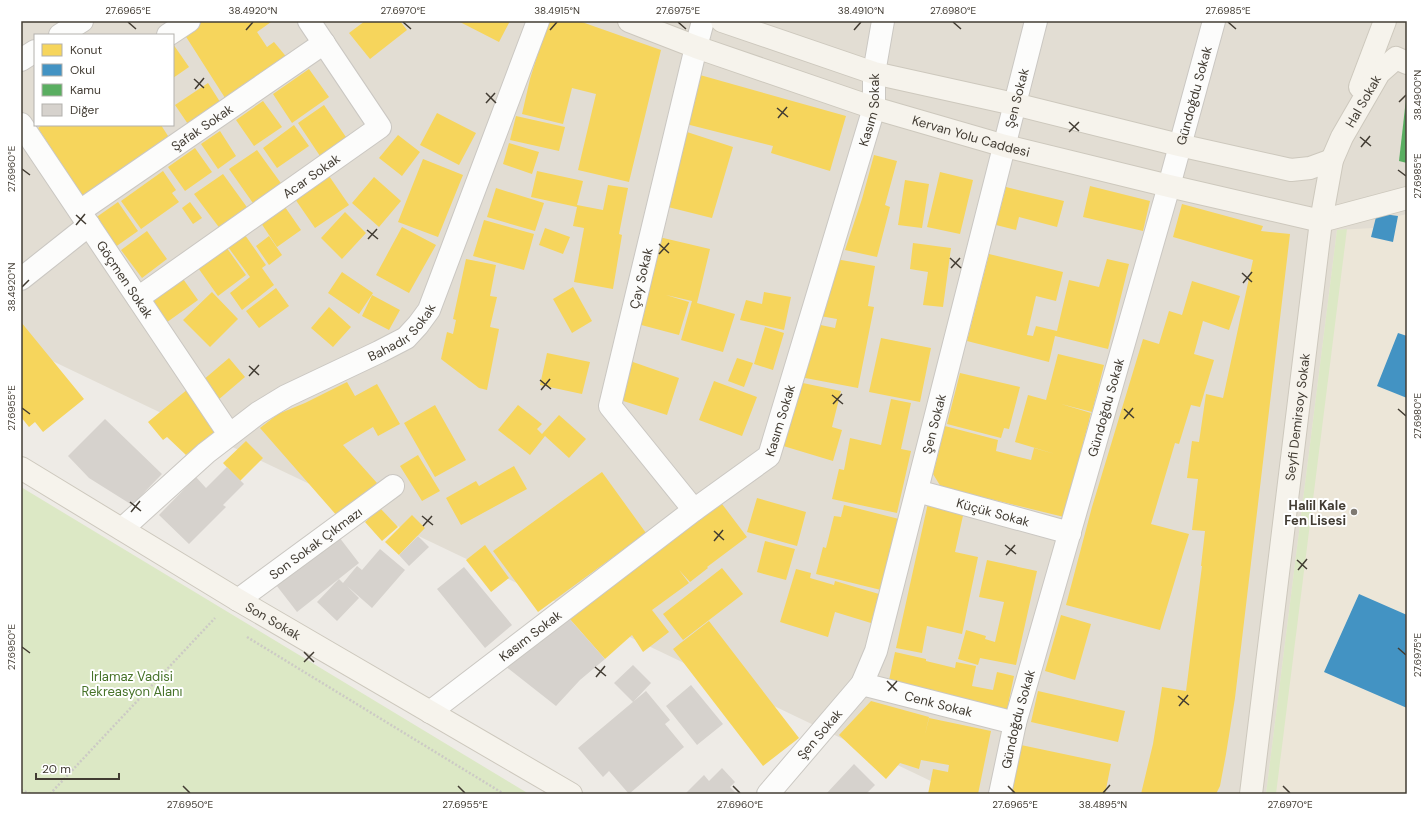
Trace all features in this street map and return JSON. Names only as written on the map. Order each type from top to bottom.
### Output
[{"type":"main road","name":"Kervan Yolu Caddesi","points":[[629,21],[874,108],[1005,146],[1321,221]]},
{"type":"main road","points":[[722,21],[874,73],[1014,104],[1180,146],[1291,170],[1310,168],[1332,160]]},
{"type":"main road","points":[[1342,137],[1385,21]]},
{"type":"main road","name":"Hal Sokak","points":[[1332,160],[1342,137],[1379,73],[1396,58],[1407,63]]},
{"type":"main road","name":"Seyfi Demirsoy Sokak","points":[[1251,794],[1321,221],[1332,160]]},
{"type":"main road","points":[[1321,221],[1407,198]]},
{"type":"main road","name":"Son Sokak","points":[[21,468],[238,600],[571,794]]},
{"type":"street","points":[[62,34],[82,21]]},
{"type":"street","points":[[170,34],[189,21]]},
{"type":"street","name":"Acar Sokak","points":[[138,298],[380,127],[309,21]]},
{"type":"street","name":"Bahadır Sokak","points":[[122,529],[206,453],[258,412],[286,396],[406,338],[418,325],[429,310],[538,21]]},
{"type":"street","name":"Çay Sokak","points":[[694,510],[610,406],[703,21]]},
{"type":"street","name":"Kasım Sokak","points":[[430,712],[694,510],[769,456],[874,108],[874,73],[883,21]]},
{"type":"street","name":"Şen Sokak","points":[[768,794],[862,684],[876,651],[1036,21]]},
{"type":"street","name":"Gündoğdu Sokak","points":[[1000,794],[1015,723],[1169,186],[1214,21]]},
{"type":"street","name":"Şafak Sokak","points":[[21,279],[84,218],[324,43]]},
{"type":"street","points":[[21,60],[34,52]]},
{"type":"street","name":"Göçmen Sokak","points":[[26,124],[84,218],[230,434]]},
{"type":"street","name":"Son Sokak Çıkmazı","points":[[238,600],[393,486]]},
{"type":"street","name":"Küçük Sokak","points":[[917,491],[1070,533]]},
{"type":"street","name":"Cenk Sokak","points":[[862,684],[1015,723]]},
{"type":"path","points":[[50,794],[215,618],[209,614]]},
{"type":"path","points":[[242,634],[504,794]]},
{"type":"path","points":[[21,790],[31,794]]},
{"type":"shaded area","points":[[21,21],[1407,21],[1407,794],[958,794],[21,346]]},
{"type":"shaded area","name":"Halil Kale Fen Lisesi","points":[[1377,213],[1398,216],[1407,214],[1407,794],[1266,794],[1337,230],[1373,228]]},
{"type":"green space","points":[[1347,229],[1276,794],[1266,794],[1337,230]]},
{"type":"green space","name":"Irlamaz Vadisi Rekreasyon Alanı","points":[[21,487],[529,794],[21,794]]},
{"type":"building: Konut","points":[[200,21],[270,21],[271,22],[257,32],[267,47],[274,42],[289,60],[227,101],[183,32]]},
{"type":"building: Konut","points":[[365,21],[400,21],[407,30],[370,59],[349,33]]},
{"type":"building: Konut","points":[[458,21],[510,21],[499,42]]},
{"type":"building: Konut","points":[[548,21],[579,21],[661,50],[629,182],[578,170],[596,94],[572,88],[563,124],[522,114],[530,79]]},
{"type":"building: Konut","points":[[174,45],[189,67],[174,77]]},
{"type":"building: Konut","points":[[309,69],[329,97],[292,123],[273,94]]},
{"type":"building: Konut","points":[[700,75],[846,116],[830,171],[771,153],[773,146],[686,124]]},
{"type":"building: Konut","points":[[208,83],[222,105],[190,127],[175,105]]},
{"type":"building: Konut","points":[[263,101],[282,127],[254,146],[236,120]]},
{"type":"building: Konut","points":[[324,105],[348,140],[322,159],[298,123]]},
{"type":"building: Konut","points":[[437,113],[476,133],[459,165],[420,145]]},
{"type":"building: Konut","points":[[516,116],[565,127],[559,151],[510,140]]},
{"type":"building: Konut","points":[[294,125],[309,146],[277,168],[263,148]]},
{"type":"building: Konut","points":[[41,126],[162,126],[170,139],[82,196],[38,128]]},
{"type":"building: Konut","points":[[220,131],[236,156],[218,169],[201,144]]},
{"type":"building: Konut","points":[[687,132],[733,147],[712,218],[668,207]]},
{"type":"building: Konut","points":[[398,135],[420,152],[402,176],[379,158]]},
{"type":"building: Konut","points":[[509,143],[539,152],[532,174],[503,164]]},
{"type":"building: Konut","points":[[195,148],[212,172],[185,191],[168,167]]},
{"type":"building: Konut","points":[[257,150],[283,186],[255,206],[229,169]]},
{"type":"building: Konut","points":[[874,155],[897,161],[885,205],[890,207],[877,257],[845,250],[862,199]]},
{"type":"building: Konut","points":[[423,159],[463,175],[438,237],[398,222]]},
{"type":"building: Konut","points":[[163,171],[176,190],[172,193],[179,202],[141,229],[121,201]]},
{"type":"building: Konut","points":[[537,171],[583,181],[577,205],[603,210],[608,185],[628,188],[619,234],[622,235],[613,289],[574,282],[584,228],[573,226],[577,207],[531,197]]},
{"type":"building: Konut","points":[[940,172],[973,180],[960,234],[927,227]]},
{"type":"building: Konut","points":[[327,173],[349,205],[315,228],[293,196]]},
{"type":"building: Konut","points":[[223,174],[249,210],[221,230],[194,194]]},
{"type":"building: Konut","points":[[374,177],[401,201],[379,227],[352,203]]},
{"type":"building: Konut","points":[[905,180],[929,184],[922,228],[898,225]]},
{"type":"building: Konut","points":[[1090,186],[1150,201],[1143,231],[1083,217]]},
{"type":"building: Konut","points":[[1006,187],[1064,201],[1057,227],[1019,217],[1016,230],[996,225]]},
{"type":"building: Konut","points":[[496,188],[544,203],[535,231],[487,217]]},
{"type":"building: Konut","points":[[118,202],[138,231],[111,250],[91,221]]},
{"type":"building: Konut","points":[[190,202],[202,218],[193,224],[182,208]]},
{"type":"building: Konut","points":[[1182,204],[1263,226],[1261,231],[1290,234],[1235,698],[1220,786],[1216,794],[1141,794],[1153,744],[1162,687],[1186,691],[1205,531],[1192,530],[1198,479],[1187,478],[1192,441],[1199,442],[1206,394],[1223,398],[1253,260],[1173,237]]},
{"type":"building: Konut","points":[[285,207],[301,230],[277,247],[261,223]]},
{"type":"building: Konut","points":[[345,212],[366,233],[342,259],[321,238]]},
{"type":"building: Konut","points":[[484,220],[534,234],[524,270],[473,256]]},
{"type":"building: Konut","points":[[402,227],[436,245],[409,293],[376,275]]},
{"type":"building: Konut","points":[[545,228],[570,237],[563,254],[539,245]]},
{"type":"building: Konut","points":[[147,231],[167,259],[142,278],[121,250]]},
{"type":"building: Konut","points":[[245,235],[266,265],[262,268],[274,285],[242,310],[230,293],[250,277],[228,247]]},
{"type":"building: Konut","points":[[269,236],[282,255],[269,265],[256,246]]},
{"type":"building: Konut","points":[[659,237],[710,249],[697,303],[735,314],[723,352],[681,340],[692,301],[666,295],[689,302],[679,335],[630,322]]},
{"type":"building: Konut","points":[[913,243],[951,248],[943,307],[923,305],[928,272],[910,269]]},
{"type":"building: Konut","points":[[224,244],[246,275],[218,296],[196,265]]},
{"type":"building: Konut","points":[[989,254],[1063,272],[1056,301],[1036,296],[1027,335],[1033,336],[1036,326],[1057,331],[1069,280],[1099,287],[1107,259],[1129,264],[1108,349],[1055,336],[1049,362],[967,341]]},
{"type":"building: Konut","points":[[830,258],[875,266],[868,306],[874,307],[858,388],[800,377],[811,323],[835,328],[837,319],[820,316]]},
{"type":"building: Konut","points":[[466,259],[496,265],[490,296],[497,297],[490,327],[499,329],[487,390],[479,388],[441,359],[447,332],[453,334],[456,320],[453,319]]},
{"type":"building: Konut","points":[[342,272],[373,293],[359,314],[328,293]]},
{"type":"building: Konut","points":[[181,276],[198,300],[163,325],[146,301]]},
{"type":"building: Konut","points":[[1192,281],[1240,296],[1229,330],[1203,321],[1194,354],[1214,360],[1200,407],[1191,405],[1179,444],[1175,443],[1151,524],[1189,534],[1160,630],[1066,605],[1092,507],[1143,339],[1159,344],[1169,311],[1182,315]]},
{"type":"building: Konut","points":[[573,287],[592,321],[572,333],[553,299]]},
{"type":"building: Konut","points":[[276,288],[289,306],[259,328],[246,311]]},
{"type":"building: Konut","points":[[212,292],[238,319],[210,347],[183,320]]},
{"type":"building: Konut","points":[[764,292],[791,297],[784,330],[740,320],[746,300],[762,304]]},
{"type":"building: Konut","points":[[372,295],[400,310],[389,330],[362,316]]},
{"type":"building: Konut","points":[[329,307],[351,327],[333,347],[311,328]]},
{"type":"building: Konut","points":[[21,322],[84,399],[43,432],[35,422],[29,427],[21,417]]},
{"type":"building: Konut","points":[[765,327],[784,333],[773,370],[754,364]]},
{"type":"building: Konut","points":[[881,338],[931,348],[920,402],[869,392]]},
{"type":"building: Konut","points":[[547,353],[590,362],[582,394],[540,385]]},
{"type":"building: Konut","points":[[1058,354],[1104,365],[1092,412],[1061,404],[1091,413],[1064,517],[941,487],[933,474],[945,426],[998,440],[996,451],[1031,460],[1034,448],[1055,454],[1015,442],[1028,395],[1046,400]]},
{"type":"building: Konut","points":[[229,358],[245,377],[218,400],[202,381]]},
{"type":"building: Konut","points":[[737,358],[753,363],[744,387],[728,381]]},
{"type":"building: Konut","points":[[630,361],[679,378],[667,415],[617,399]]},
{"type":"building: Konut","points":[[960,373],[1020,387],[1009,429],[1004,428],[1001,438],[947,424]]},
{"type":"building: Konut","points":[[714,381],[757,397],[742,436],[699,420]]},
{"type":"building: Konut","points":[[347,382],[355,396],[377,384],[400,424],[378,436],[373,427],[343,445],[377,483],[338,517],[260,428],[278,414],[305,403]]},
{"type":"building: Konut","points":[[798,382],[841,391],[832,427],[842,430],[833,461],[780,445]]},
{"type":"building: Konut","points":[[188,389],[219,428],[186,455],[167,437],[163,440],[148,422]]},
{"type":"building: Konut","points":[[891,399],[911,403],[901,449],[911,451],[897,513],[832,499],[839,469],[844,470],[850,438],[881,445]]},
{"type":"building: Konut","points":[[435,405],[466,460],[435,477],[404,423]]},
{"type":"building: Konut","points":[[518,405],[542,424],[537,429],[542,434],[559,415],[586,439],[569,458],[545,436],[530,455],[498,430]]},
{"type":"building: Konut","points":[[246,441],[263,458],[240,481],[223,463]]},
{"type":"building: Konut","points":[[418,455],[440,491],[422,501],[400,466]]},
{"type":"building: Konut","points":[[514,466],[527,489],[461,525],[446,498],[476,481],[479,486]]},
{"type":"building: Konut","points":[[602,472],[646,533],[538,612],[493,551]]},
{"type":"building: Konut","points":[[757,498],[806,512],[797,546],[747,532]]},
{"type":"building: Konut","points":[[719,500],[747,537],[707,567],[708,568],[690,582],[679,570],[689,583],[652,610],[669,632],[643,652],[632,635],[605,659],[568,617]]},
{"type":"building: Konut","points":[[928,503],[964,511],[955,552],[978,557],[962,634],[927,626],[922,653],[896,648]]},
{"type":"building: Konut","points":[[844,505],[899,519],[881,590],[816,574],[823,547],[826,548],[834,516],[841,517]]},
{"type":"building: Konut","points":[[380,508],[398,527],[382,541],[365,522]]},
{"type":"building: Konut","points":[[412,515],[425,528],[399,555],[385,542]]},
{"type":"building: Konut","points":[[765,541],[795,549],[786,580],[757,572]]},
{"type":"building: Konut","points":[[485,545],[509,578],[491,592],[466,560]]},
{"type":"building: Konut","points":[[987,560],[1037,571],[1016,665],[980,658],[978,665],[958,659],[966,630],[986,636],[985,639],[995,642],[1004,602],[979,597]]},
{"type":"building: Konut","points":[[722,568],[743,594],[683,640],[663,614]]},
{"type":"building: Konut","points":[[796,569],[811,573],[810,578],[834,585],[835,581],[879,594],[871,623],[835,612],[828,637],[780,622]]},
{"type":"building: Konut","points":[[1061,615],[1091,624],[1075,680],[1045,671]]},
{"type":"building: Konut","points":[[709,621],[799,738],[763,766],[673,649]]},
{"type":"building: Konut","points":[[895,652],[926,659],[926,661],[955,668],[956,662],[976,666],[972,686],[993,690],[997,672],[1014,676],[1007,710],[888,685]]},
{"type":"building: Konut","points":[[1038,691],[1125,711],[1118,742],[1031,722]]},
{"type":"building: Konut","points":[[871,701],[929,717],[925,735],[929,718],[991,731],[978,794],[928,794],[933,769],[948,772],[949,765],[921,760],[919,769],[900,763],[886,779],[839,735]]},
{"type":"building: Konut","points":[[1021,745],[1111,764],[1105,794],[1012,794]]},
{"type":"building: Okul","points":[[1377,213],[1398,216],[1393,242],[1371,237]]},
{"type":"building: Okul","points":[[1398,333],[1407,336],[1407,398],[1377,386]]},
{"type":"building: Okul","points":[[1359,594],[1407,615],[1407,708],[1324,672]]},
{"type":"building: Kamu","points":[[1407,99],[1407,163],[1399,161]]},
{"type":"building: Diğer","points":[[105,419],[162,474],[132,505],[89,478],[68,456]]},
{"type":"building: Diğer","points":[[227,467],[244,484],[223,505],[226,507],[189,544],[159,515],[196,477],[206,488]]},
{"type":"building: Diğer","points":[[336,533],[359,563],[297,612],[273,581]]},
{"type":"building: Diğer","points":[[418,536],[429,547],[409,566],[399,555]]},
{"type":"building: Diğer","points":[[380,549],[405,570],[372,608],[347,586],[359,598],[337,621],[317,602],[339,579],[343,583],[357,566],[362,570]]},
{"type":"building: Diğer","points":[[464,567],[512,625],[485,648],[437,589]]},
{"type":"building: Diğer","points":[[568,617],[605,659],[580,680],[556,706],[505,666]]},
{"type":"building: Diğer","points":[[633,665],[651,683],[633,702],[614,683]]},
{"type":"building: Diğer","points":[[691,685],[723,724],[697,745],[666,706]]},
{"type":"building: Diğer","points":[[646,691],[670,720],[665,724],[684,747],[629,794],[609,771],[603,777],[578,748]]},
{"type":"building: Diğer","points":[[854,764],[875,785],[866,794],[826,794]]},
{"type":"building: Diğer","points":[[722,768],[735,782],[730,787],[737,794],[685,794],[704,775],[709,781]]},
{"type":"place","name":"Halil Kale Fen Lisesi","points":[[1354,512]]}]
